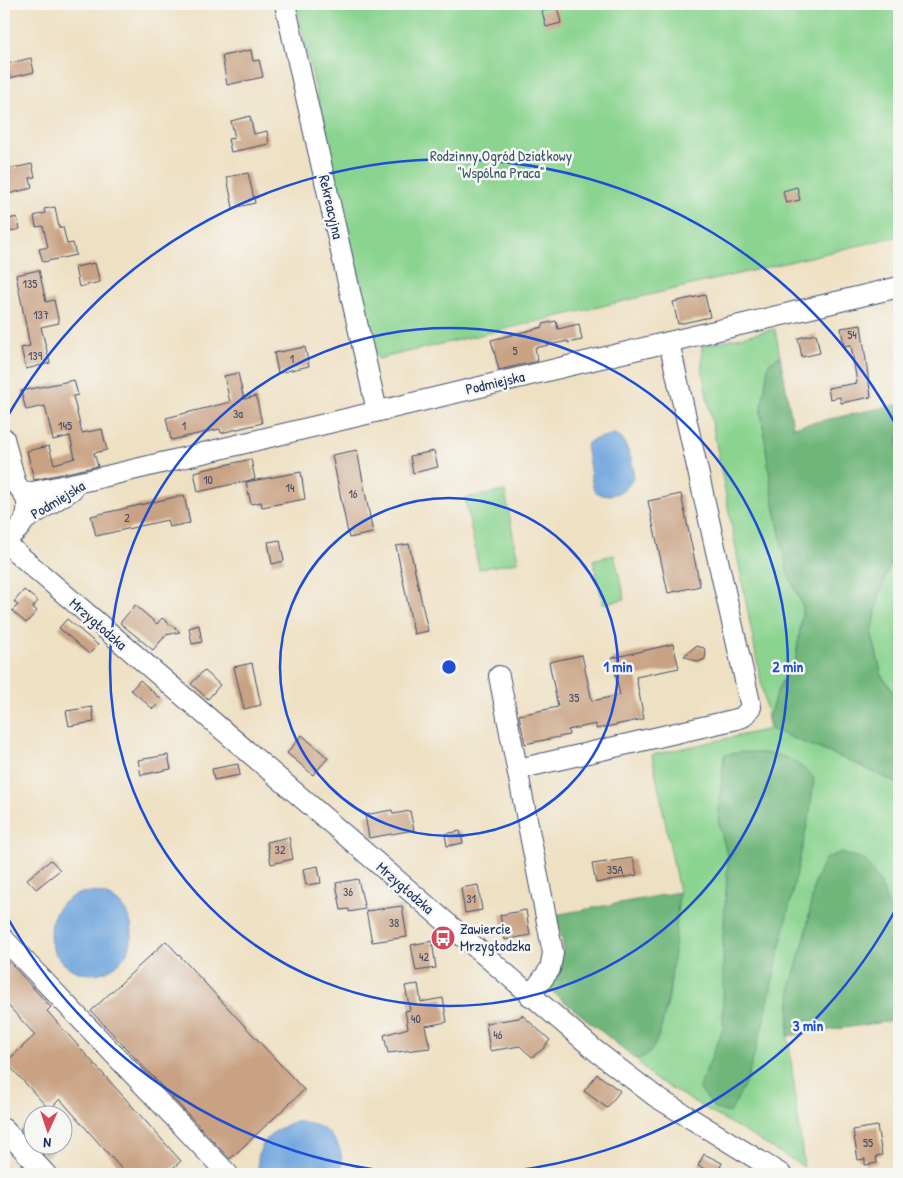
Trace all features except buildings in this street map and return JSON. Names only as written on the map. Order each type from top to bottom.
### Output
[{"type":"street","name":"Rekreacyjna","points":[[285,4],[376,411]]},
{"type":"street","name":"Podmiejska","points":[[14,486],[90,480],[899,286]]},
{"type":"street","points":[[518,769],[733,720],[743,717],[751,707],[669,342]]},
{"type":"street","name":"Mrzygłodzka","points":[[4,438],[14,486],[27,502],[24,523],[29,546],[46,578]]},
{"type":"street","name":"Podmiejska","points":[[4,538],[12,535],[24,523],[90,480]]},
{"type":"street","name":"Mrzygłodzka","points":[[4,542],[530,996],[636,1082],[781,1174]]},
{"type":"street","points":[[498,676],[518,769],[553,953],[550,969],[530,996]]},
{"type":"street","points":[[4,938],[217,1170]]},
{"type":"street","points":[[4,1129],[46,1174]]},
{"type":"green space","name":"Rodzinny Ogród Działkowy \"Wspólna Praca\"","points":[[296,4],[899,4],[899,236],[378,359]]},
{"type":"green space","points":[[775,329],[780,356],[769,363],[761,411],[773,500],[788,573],[803,607],[796,658],[778,689],[768,719],[702,369],[702,346]]},
{"type":"green space","points":[[780,356],[793,427],[899,404],[896,549],[879,595],[872,635],[882,676],[899,700],[899,784],[850,761],[770,729],[768,719],[778,689],[796,658],[803,607],[788,573],[773,500],[761,411],[769,363]]},
{"type":"green space","points":[[899,437],[899,700],[882,676],[872,635],[879,595],[896,549]]},
{"type":"green space","points":[[505,491],[518,562],[479,569],[465,498]]},
{"type":"green space","points":[[614,555],[625,599],[603,604],[593,560]]},
{"type":"green space","points":[[770,729],[850,761],[899,784],[899,934],[880,883],[815,881],[806,933],[791,985],[788,1036],[804,1167],[652,1077],[636,1059],[648,1054],[659,1033],[669,999],[679,892],[652,755]]},
{"type":"green space","points":[[741,752],[781,756],[797,764],[814,778],[810,812],[765,1016],[747,1080],[730,1113],[715,1109],[699,1088],[723,1029],[723,936],[728,860],[718,820],[724,755]]},
{"type":"green space","points":[[840,853],[864,859],[880,883],[899,934],[899,1020],[788,1036],[791,985],[806,933],[815,881],[826,858]]},
{"type":"green space","points":[[679,892],[671,978],[662,1026],[655,1044],[647,1055],[636,1059],[550,990],[559,969],[563,953],[562,936],[555,915]]},
{"type":"water","points":[[614,434],[622,438],[632,462],[633,476],[622,491],[616,494],[603,495],[597,493],[593,488],[586,445],[592,440]]},
{"type":"water","points":[[83,892],[99,892],[114,899],[125,910],[132,925],[129,949],[120,962],[99,974],[83,974],[68,967],[57,956],[50,941],[50,925],[57,910],[68,899]]},
{"type":"water","points":[[297,1121],[317,1126],[325,1130],[332,1137],[341,1153],[341,1174],[260,1174],[258,1164],[261,1147],[280,1128]]},
{"type":"place","name":"Zawiercie Mrzygłodzka","points":[[443,938]]}]
